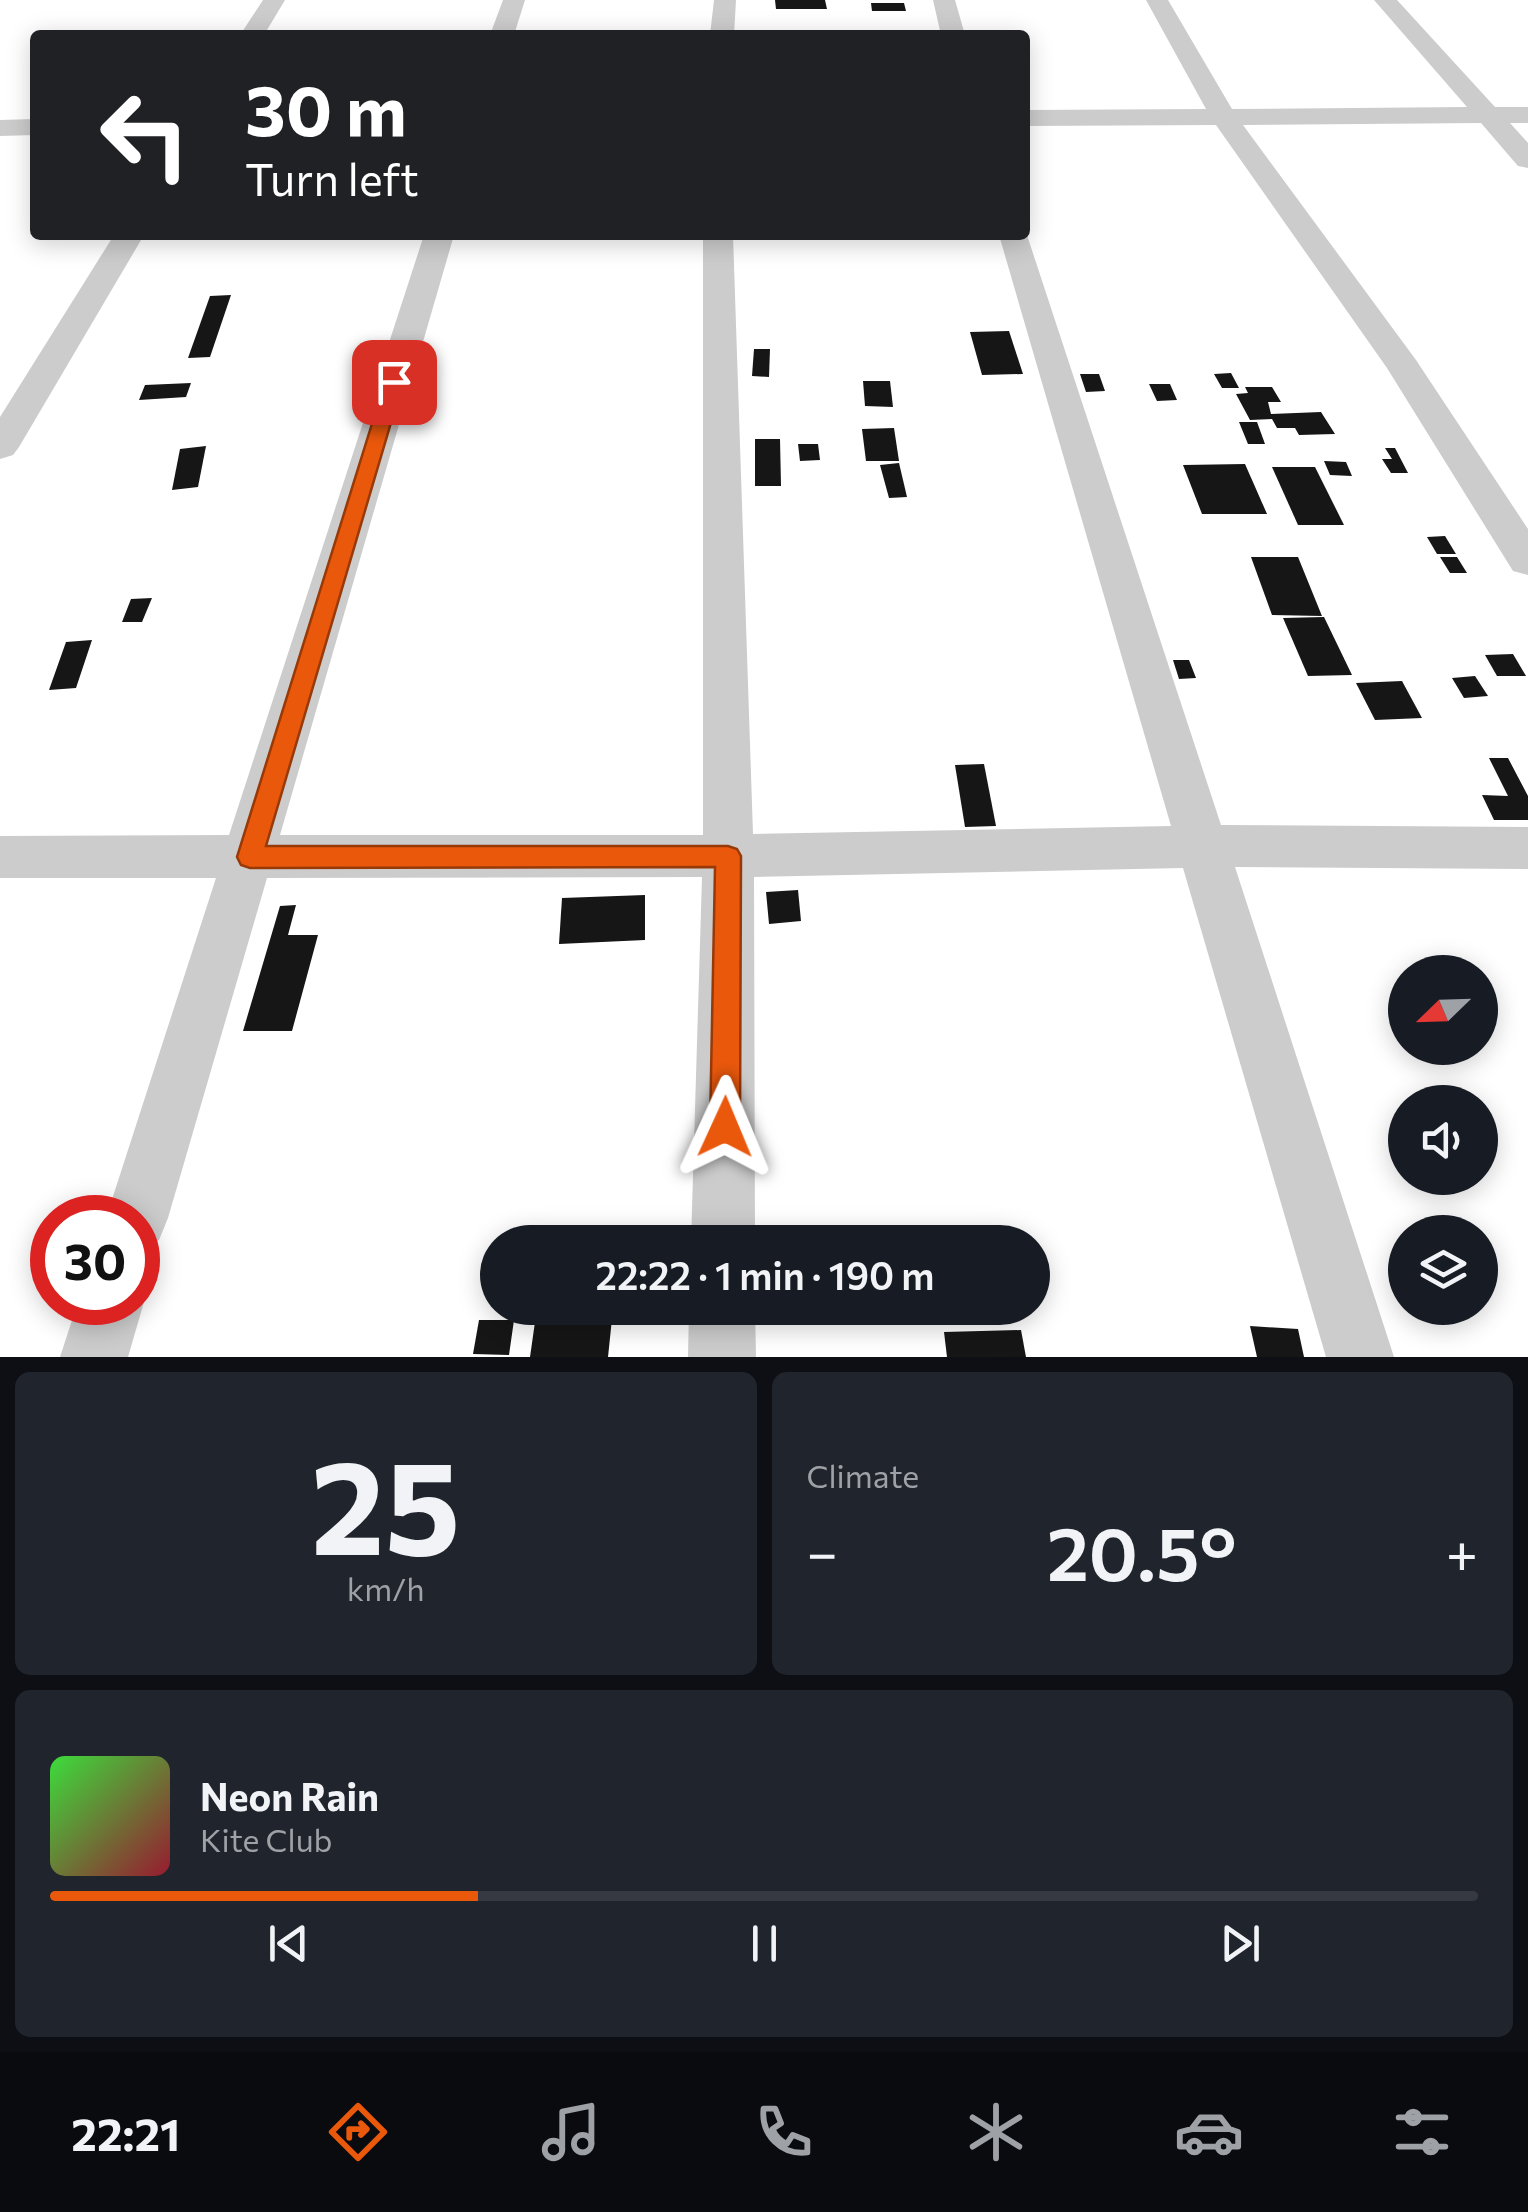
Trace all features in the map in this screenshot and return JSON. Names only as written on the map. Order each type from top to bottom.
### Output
[{"type":"street","points":[[255,30],[274,0]]},
{"type":"street","points":[[504,30],[514,0]]},
{"type":"street","points":[[722,30],[725,0]]},
{"type":"street","points":[[944,0],[953,30]]},
{"type":"street","points":[[1157,0],[1224,117],[1404,367],[1528,561]]},
{"type":"street","points":[[1385,0],[1484,116],[1528,160]]},
{"type":"street","points":[[1030,118],[1528,115]]},
{"type":"street","points":[[0,128],[30,127]]},
{"type":"street","points":[[0,447],[126,240]]},
{"type":"street","points":[[145,1195],[436,240]]},
{"type":"street","points":[[718,240],[728,856],[723,1225]]},
{"type":"street","points":[[1016,240],[1360,1357]]},
{"type":"street","points":[[0,856],[728,856],[1204,846],[1528,848]]},
{"type":"street","points":[[94,1357],[104,1325]]},
{"type":"street","points":[[722,1325],[722,1357]]},
{"type":"building","points":[[775,0],[825,0],[827,9],[776,9]]},
{"type":"building","points":[[871,3],[904,3],[906,11],[872,11]]},
{"type":"building","points":[[231,295],[210,357],[188,358],[210,296]]},
{"type":"building","points":[[1009,331],[1023,374],[982,375],[970,332]]},
{"type":"building","points":[[754,349],[770,349],[769,377],[752,376]]},
{"type":"building","points":[[1231,373],[1239,388],[1222,388],[1214,374]]},
{"type":"building","points":[[1080,374],[1099,374],[1105,391],[1086,392]]},
{"type":"building","points":[[863,381],[890,381],[893,407],[865,406]]},
{"type":"building","points":[[191,383],[186,397],[139,400],[145,385]]},
{"type":"building","points":[[1149,384],[1170,384],[1177,400],[1157,401]]},
{"type":"building","points":[[1245,387],[1272,387],[1281,402],[1268,402],[1271,414],[1321,412],[1335,434],[1299,435],[1295,428],[1277,428],[1272,419],[1250,420],[1236,394],[1248,393]]},
{"type":"building","points":[[1239,422],[1257,422],[1265,444],[1248,444]]},
{"type":"building","points":[[894,428],[899,461],[866,461],[862,429]]},
{"type":"building","points":[[755,439],[780,439],[781,486],[755,486]]},
{"type":"building","points":[[798,444],[818,444],[820,460],[800,461]]},
{"type":"building","points":[[206,446],[198,487],[172,490],[180,449]]},
{"type":"building","points":[[1385,448],[1395,448],[1408,473],[1391,473],[1382,459],[1392,459]]},
{"type":"building","points":[[1324,461],[1346,462],[1352,476],[1330,475]]},
{"type":"building","points":[[899,463],[907,497],[889,498],[880,465]]},
{"type":"building","points":[[1245,464],[1267,514],[1202,514],[1183,465]]},
{"type":"building","points":[[1272,467],[1315,467],[1344,525],[1298,525]]},
{"type":"building","points":[[1445,536],[1456,554],[1437,554],[1427,537]]},
{"type":"building","points":[[1251,557],[1298,557],[1322,616],[1272,615]]},
{"type":"building","points":[[1440,557],[1457,557],[1467,573],[1450,573]]},
{"type":"building","points":[[152,598],[142,622],[122,622],[131,599]]},
{"type":"building","points":[[1324,617],[1352,675],[1308,676],[1283,618]]},
{"type":"building","points":[[92,640],[76,688],[49,690],[66,642]]},
{"type":"building","points":[[1513,654],[1526,676],[1497,676],[1485,655]]},
{"type":"building","points":[[1173,660],[1189,660],[1196,678],[1179,679]]},
{"type":"building","points":[[1475,676],[1488,696],[1464,698],[1452,678]]},
{"type":"building","points":[[1402,681],[1422,718],[1375,720],[1356,683]]},
{"type":"building","points":[[1489,758],[1508,758],[1528,796],[1528,820],[1494,820],[1482,795],[1508,796]]},
{"type":"building","points":[[984,764],[996,826],[965,827],[955,765]]},
{"type":"building","points":[[798,890],[801,921],[769,924],[766,892]]},
{"type":"building","points":[[645,895],[645,940],[559,944],[562,898]]},
{"type":"building","points":[[296,905],[288,935],[318,935],[292,1031],[243,1031],[280,906]]},
{"type":"building","points":[[479,1320],[480,1325],[513,1325],[509,1355],[473,1354]]},
{"type":"building","points":[[535,1325],[611,1325],[608,1357],[530,1357]]},
{"type":"building","points":[[1250,1326],[1298,1329],[1304,1357],[1257,1357]]},
{"type":"building","points":[[1021,1330],[1026,1357],[947,1357],[944,1332]]},
{"type":"route","points":[[394,382],[250,857],[728,856],[725,1127]]}]
